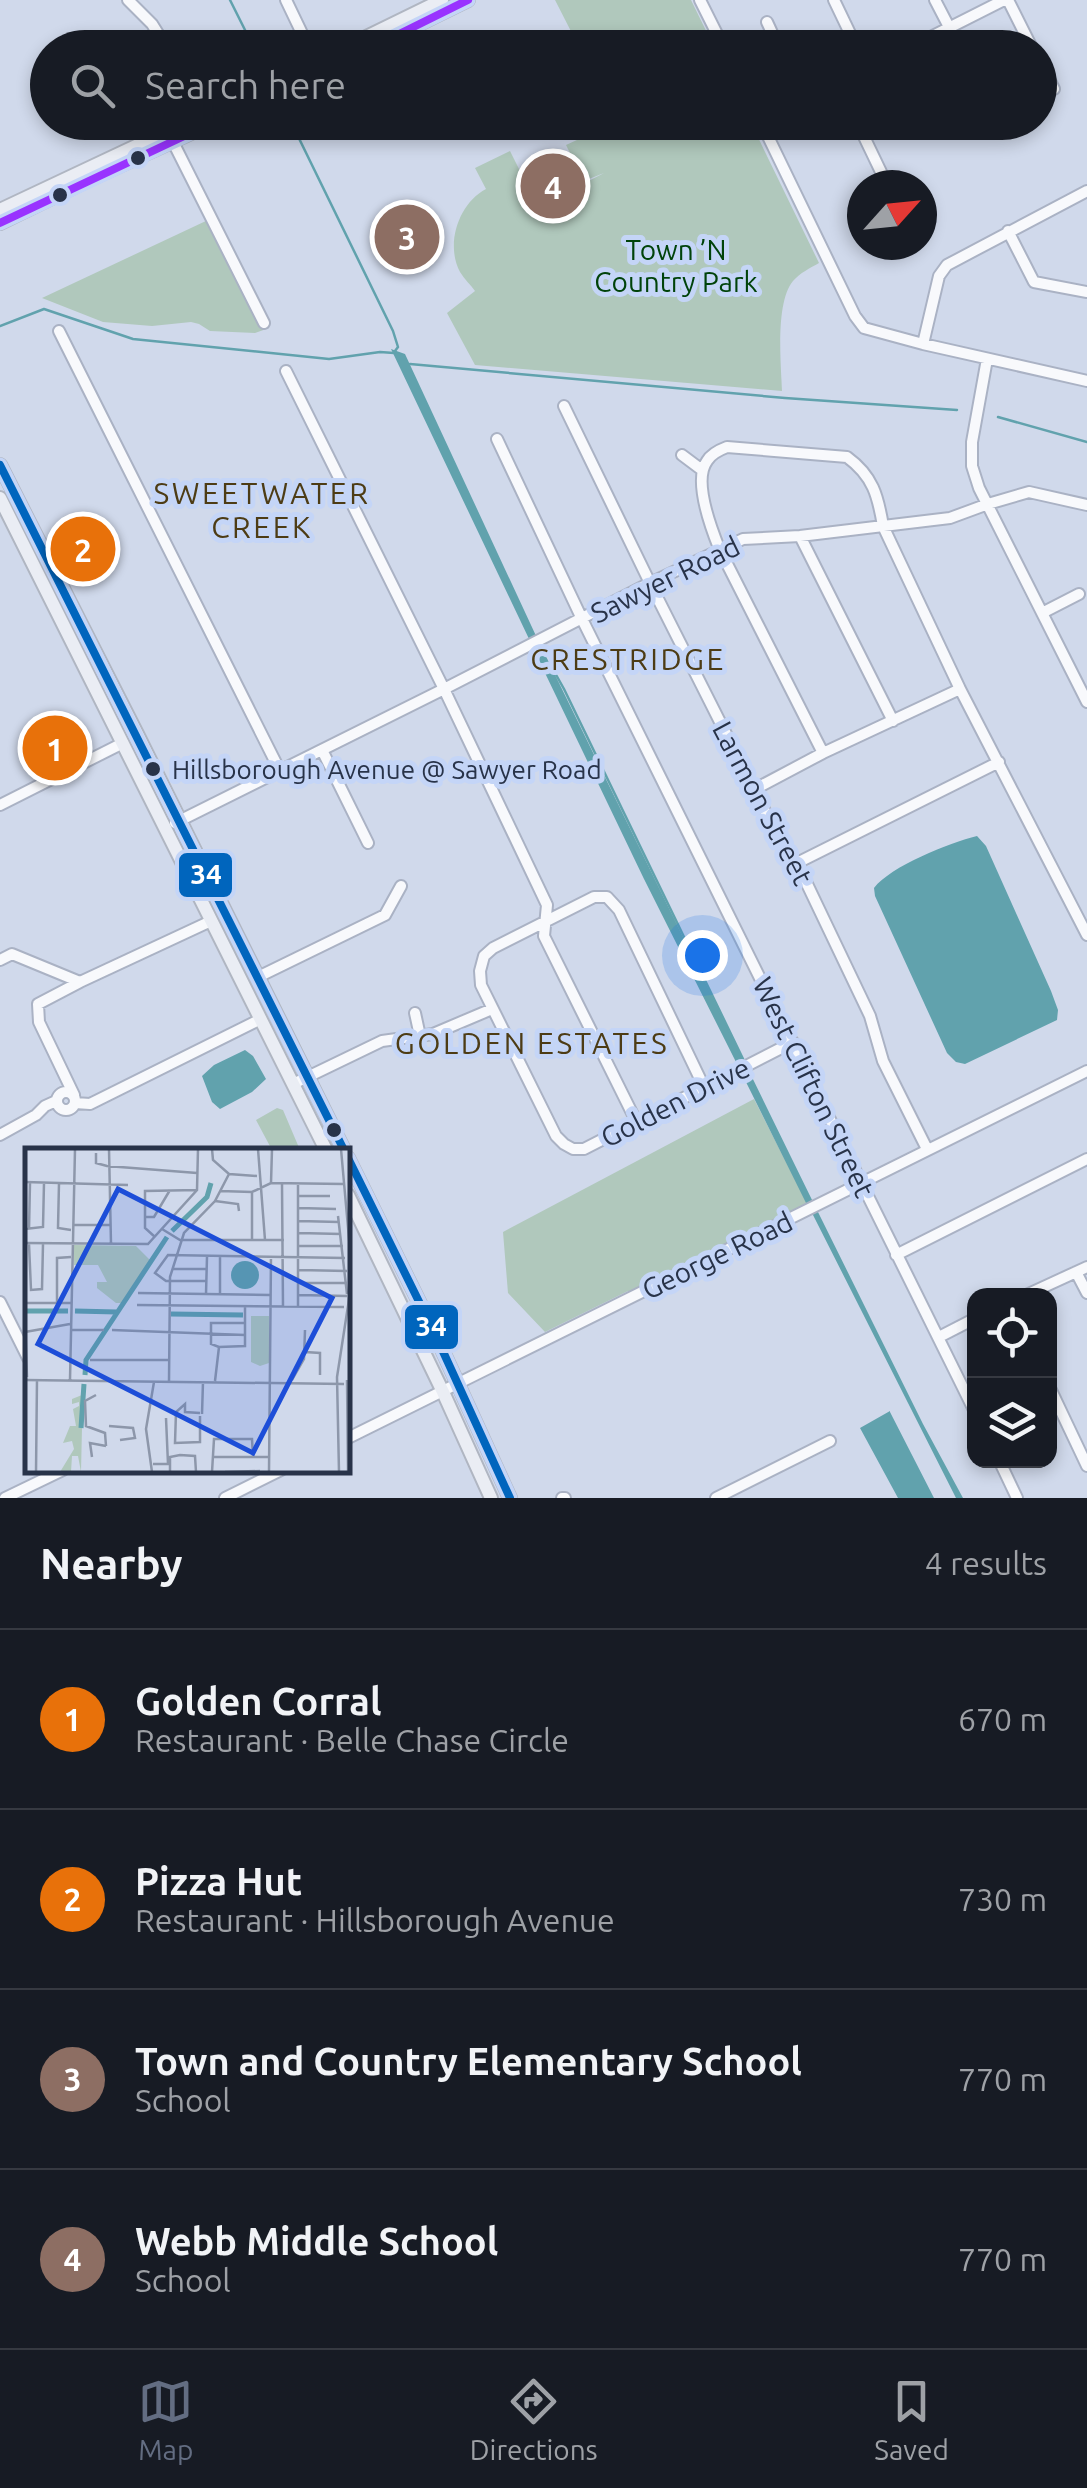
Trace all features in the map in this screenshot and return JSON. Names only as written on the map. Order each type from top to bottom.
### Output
[{"type":"main road","points":[[382,30],[446,4],[468,0]]},
{"type":"main road","points":[[405,30],[446,4]]},
{"type":"main road","points":[[392,25],[413,26]]},
{"type":"main road","points":[[4,215],[152,140]]},
{"type":"main road","points":[[38,198],[177,140]]},
{"type":"main road","points":[[1,468],[343,1148]]},
{"type":"main road","points":[[0,486],[14,510],[26,516]]},
{"type":"main road","points":[[0,498],[325,1148]]},
{"type":"main road","points":[[16,529],[25,527],[39,554],[54,570]]},
{"type":"main road","points":[[33,564],[47,576],[78,636],[92,646]]},
{"type":"main road","points":[[82,662],[94,669],[119,718],[137,734]]},
{"type":"main road","points":[[186,870],[198,879],[219,918],[233,927]]},
{"type":"main road","points":[[211,921],[226,932],[256,991],[269,1001]]},
{"type":"main road","points":[[350,1162],[510,1498]]},
{"type":"main road","points":[[350,1180],[370,1220],[380,1221]]},
{"type":"main road","points":[[350,1198],[491,1498]]},
{"type":"street","points":[[128,0],[156,30]]},
{"type":"street","points":[[286,0],[300,30]]},
{"type":"street","points":[[700,0],[715,30]]},
{"type":"street","points":[[834,0],[849,30]]},
{"type":"street","points":[[935,0],[949,27]]},
{"type":"street","points":[[946,30],[1006,0],[1022,30]]},
{"type":"street","points":[[767,22],[771,30]]},
{"type":"street","points":[[772,140],[864,328],[1087,381]]},
{"type":"street","points":[[865,140],[879,170]]},
{"type":"street","points":[[173,142],[264,323]]},
{"type":"street","points":[[923,344],[939,276],[947,264],[1087,190]]},
{"type":"street","points":[[1008,231],[1034,282],[1087,292]]},
{"type":"street","points":[[59,331],[280,771]]},
{"type":"street","points":[[988,359],[972,442],[972,466],[979,488],[1087,702]]},
{"type":"street","points":[[286,371],[548,905],[544,936],[637,1122]]},
{"type":"street","name":"Larmon Street","points":[[564,406],[779,838],[797,863],[870,1016],[883,1061],[927,1149]]},
{"type":"street","name":"West Clifton Street","points":[[497,439],[582,619],[967,1395]]},
{"type":"street","points":[[822,753],[718,548],[706,511],[702,470],[717,451],[737,446],[847,457],[862,468],[879,501],[883,526],[960,689],[1087,935]]},
{"type":"street","points":[[682,455],[702,470]]},
{"type":"street","name":"Sawyer Road","points":[[166,828],[650,582],[743,539],[950,518],[1029,492],[1087,505]]},
{"type":"street","points":[[800,536],[892,721]]},
{"type":"street","points":[[1042,613],[1079,594]]},
{"type":"street","points":[[755,789],[960,689]]},
{"type":"street","points":[[0,805],[123,743]]},
{"type":"street","points":[[322,750],[368,844]]},
{"type":"street","points":[[797,863],[999,762]]},
{"type":"street","points":[[258,978],[385,915],[402,886]]},
{"type":"street","points":[[547,922],[594,897],[607,897],[619,910],[704,1086]]},
{"type":"street","points":[[211,921],[38,1004],[39,1022],[74,1099],[90,1104],[261,1020]]},
{"type":"street","name":"Golden Drive","points":[[547,922],[484,956],[481,984],[556,1136],[573,1149],[584,1149],[793,1042]]},
{"type":"street","points":[[0,960],[12,954],[80,982]]},
{"type":"street","points":[[293,1084],[382,1041],[434,1034],[492,1008]]},
{"type":"street","points":[[415,1013],[420,1036]]},
{"type":"street","name":"George Road","points":[[350,1437],[1087,1071]]},
{"type":"street","points":[[0,1134],[56,1100],[61,1109],[70,1108],[74,1099]]},
{"type":"street","points":[[896,1255],[1087,1159]]},
{"type":"street","points":[[1041,1288],[1082,1269],[1087,1293]]},
{"type":"street","points":[[0,1302],[25,1352]]},
{"type":"street","points":[[939,1337],[967,1323]]},
{"type":"street","points":[[1057,1403],[1087,1466]]},
{"type":"street","points":[[716,1498],[830,1442]]},
{"type":"street","points":[[1003,1468],[1018,1498]]},
{"type":"street","points":[[5,1498],[57,1473]]},
{"type":"street","points":[[226,1498],[276,1473]]},
{"type":"green space","points":[[555,0],[691,0],[706,30],[570,30]]},
{"type":"green space","name":"Town ’N Country Park","points":[[577,140],[759,140],[819,263],[802,273],[787,291],[780,334],[782,391],[475,365],[447,313],[475,291],[460,272],[454,249],[462,214],[486,189],[475,168],[510,151],[538,207],[604,173],[584,181],[566,145]]},
{"type":"green space","points":[[208,220],[261,328],[269,328],[255,333],[210,331],[191,322],[152,326],[103,322],[42,298]]},
{"type":"green space","points":[[754,1099],[807,1203],[545,1332],[508,1293],[503,1232]]},
{"type":"green space","points":[[277,1108],[283,1110],[299,1148],[271,1148],[256,1120]]},
{"type":"water","points":[[391,349],[405,354],[537,638],[530,641]]},
{"type":"water","points":[[540,644],[744,1062],[738,1066],[533,648]]},
{"type":"water","points":[[977,836],[986,846],[1058,1010],[1057,1020],[965,1064],[947,1053],[874,888],[907,864]]},
{"type":"water","points":[[245,1050],[266,1079],[252,1092],[220,1109],[212,1102],[202,1076],[214,1065]]},
{"type":"water","points":[[748,1069],[814,1204],[808,1207],[741,1072]]},
{"type":"water","points":[[817,1210],[963,1498],[956,1498],[812,1213]]},
{"type":"water","points":[[890,1411],[934,1498],[898,1498],[860,1428]]},
{"type":"waterway","points":[[230,0],[245,30]]},
{"type":"waterway","points":[[300,140],[393,331],[398,347],[395,351]]},
{"type":"waterway","points":[[0,326],[44,309],[133,339],[329,359],[394,353]]},
{"type":"waterway","points":[[410,364],[957,410]]},
{"type":"waterway","points":[[998,417],[1087,442]]},
{"type":"waterway","points":[[550,664],[744,1061]]},
{"type":"transit line","points":[[407,30],[468,0]]},
{"type":"transit line","points":[[0,223],[176,140]]},
{"type":"transit line","name":"34","points":[[0,465],[343,1148]]},
{"type":"transit line","name":"34","points":[[350,1162],[510,1498]]},
{"type":"place","name":"Webb Middle School","points":[[553,186]]},
{"type":"place","name":"Town and Country Elementary School","points":[[407,237]]},
{"type":"place","name":"Pizza Hut","points":[[83,549]]},
{"type":"place","name":"Golden Corral","points":[[55,748]]},
{"type":"place","name":"Hillsborough Avenue @ Sawyer Road","points":[[153,769]]},
{"type":"district","name":"SWEETWATER CREEK","points":[[262,510]]},
{"type":"district","name":"CRESTRIDGE","points":[[628,659]]},
{"type":"district","name":"GOLDEN ESTATES","points":[[532,1043]]}]
